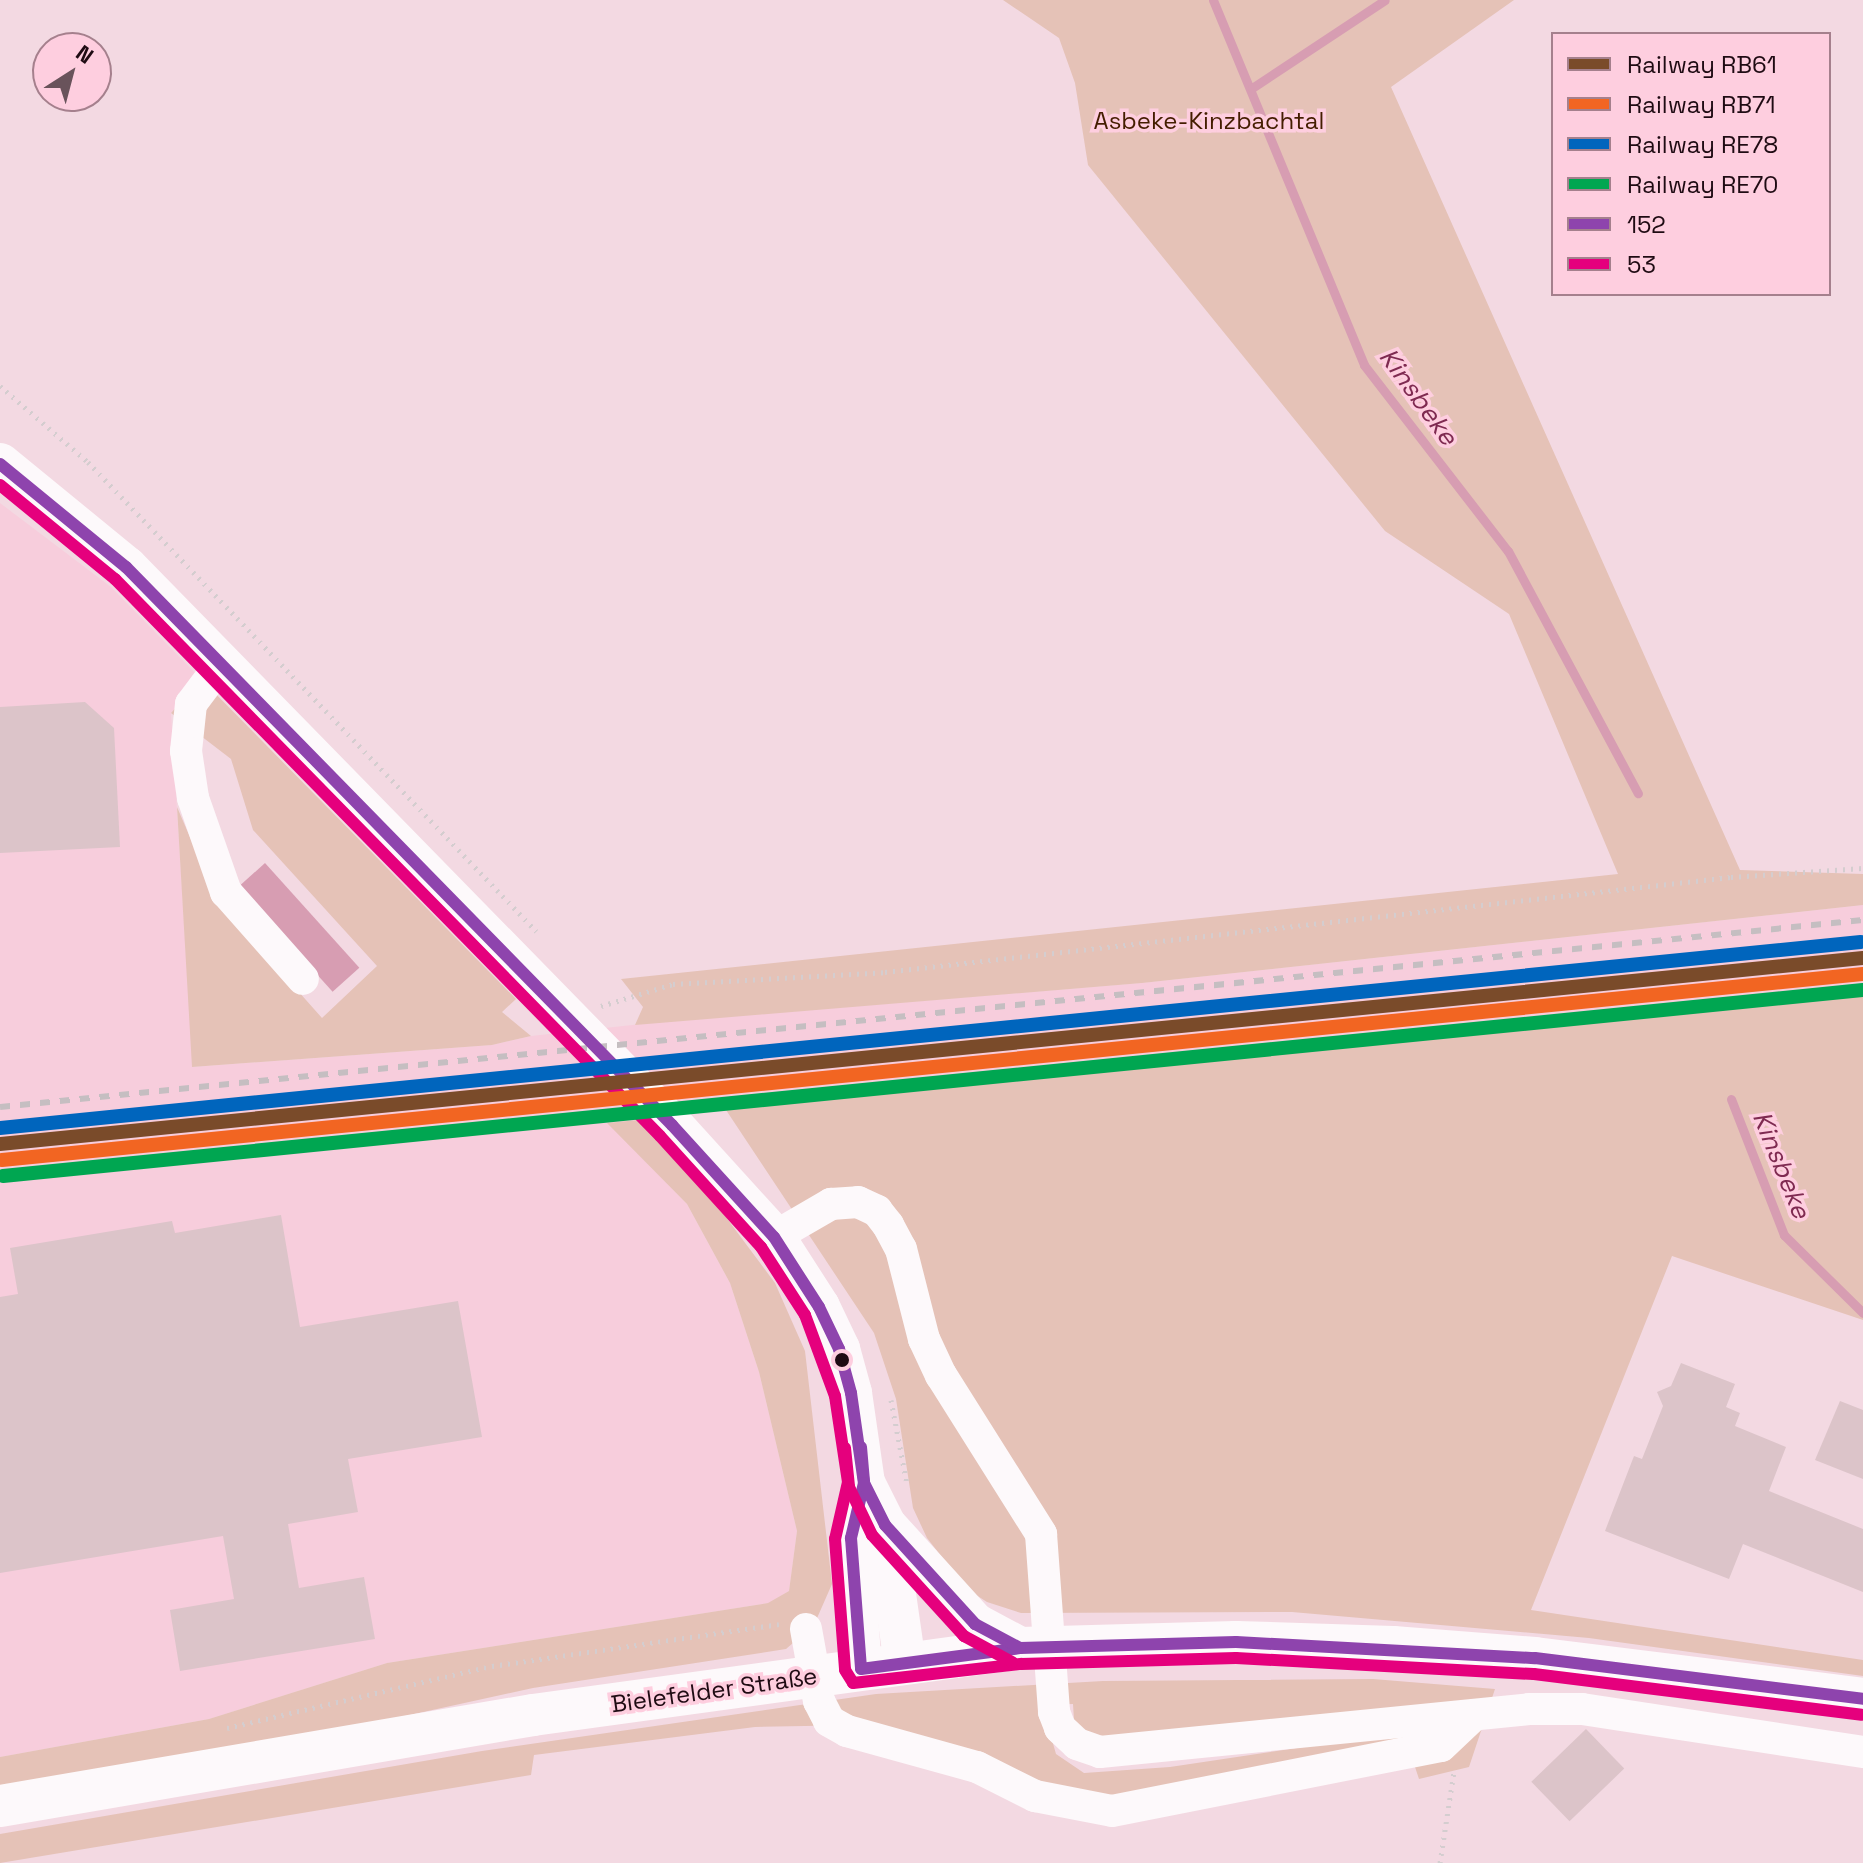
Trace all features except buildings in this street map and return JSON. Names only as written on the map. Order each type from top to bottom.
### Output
[{"type":"main road","points":[[0,464],[126,567],[221,664],[587,1006],[672,1125],[774,1237],[839,1349],[864,1483],[885,1525],[975,1624],[1020,1648]]},
{"type":"main road","points":[[861,1669],[851,1538],[864,1483]]},
{"type":"main road","points":[[885,1525],[905,1664]]},
{"type":"main road","name":"Bielefelder Straße","points":[[0,1806],[533,1715],[1020,1648],[1236,1642],[1393,1647],[1535,1658],[1863,1699]]},
{"type":"lane","points":[[221,664],[191,704],[186,751],[193,798],[226,892],[303,979]]},
{"type":"lane","points":[[774,1237],[831,1204],[858,1202],[888,1225],[901,1249],[924,1339],[941,1375],[1041,1534],[1052,1693],[1060,1728],[1077,1744],[1100,1752],[1466,1725],[1582,1709],[1863,1752]]},
{"type":"lane","points":[[806,1629],[815,1675],[829,1721],[847,1731],[977,1767],[1035,1796],[1112,1811],[1441,1746],[1466,1725]]},
{"type":"path","points":[[0,386],[88,462],[539,934]]},
{"type":"path","points":[[587,1006],[673,984],[885,972],[1686,882],[1863,868]]},
{"type":"path","points":[[219,1730],[492,1666],[796,1621],[806,1629]]},
{"type":"path","points":[[1440,1863],[1466,1725]]},
{"type":"shaded area","points":[[0,503],[111,587],[201,679],[171,713],[193,1067],[492,1045],[531,1036],[660,1022],[1142,983],[1863,905],[1863,989],[608,1123],[687,1204],[730,1283],[759,1372],[797,1531],[789,1591],[769,1603],[387,1663],[209,1719],[0,1757]]},
{"type":"shaded area","points":[[265,863],[359,968],[333,992],[238,887]]},
{"type":"green space","name":"Asbeke-Kinzbachtal","points":[[1003,0],[1514,0],[1391,87],[1740,870],[1863,874],[1863,905],[1142,983],[635,1025],[643,1007],[621,979],[1618,874],[1509,614],[1385,531],[1088,165],[1075,83],[1059,38]]},
{"type":"green space","points":[[201,679],[516,999],[502,1012],[531,1036],[492,1045],[192,1067],[177,807],[217,900],[322,1018],[377,966],[253,830],[231,759],[171,713]]},
{"type":"green space","points":[[1863,989],[1863,1320],[1672,1256],[1531,1610],[1863,1660],[1863,1676],[1589,1638],[1292,1612],[1021,1613],[987,1602],[948,1577],[952,1570],[927,1538],[913,1508],[896,1399],[874,1333],[726,1110]]},
{"type":"green space","points":[[638,1120],[705,1189],[775,1283],[805,1351],[832,1584],[814,1625],[786,1649],[533,1688],[323,1734],[0,1789],[0,1757],[209,1719],[387,1663],[768,1603],[789,1591],[797,1531],[759,1372],[730,1283],[687,1204],[607,1123]]},
{"type":"green space","points":[[1373,1679],[1495,1689],[1469,1767],[1419,1779],[1409,1749],[1111,1808],[862,1725],[755,1727],[534,1755],[531,1775],[0,1863],[0,1834],[482,1751],[876,1694],[1103,1681]],"holes":[[[1073,1704],[1074,1720],[1089,1737],[1404,1732],[1170,1767],[1084,1773],[1056,1754],[1042,1705]]]},
{"type":"waterway","name":"Kinsbeke","points":[[1213,0],[1364,365],[1508,551],[1638,793]]},
{"type":"waterway","points":[[1252,88],[1385,0]]},
{"type":"waterway","name":"Kinsbeke","points":[[1731,1099],[1784,1235],[1863,1313]]},
{"type":"railway","points":[[0,1107],[1863,920]]},
{"type":"railway","points":[[0,1125],[1863,940]]},
{"type":"rail line","name":"RE78","points":[[0,1128],[1861,942]]},
{"type":"rail line","name":"RB61","points":[[0,1144],[1863,958]]},
{"type":"rail line","name":"RB71","points":[[2,1160],[1863,974]]},
{"type":"rail line","name":"RE70","points":[[3,1176],[1863,990]]},
{"type":"transit line","name":"152","points":[[0,464],[126,567],[672,1125],[774,1237],[819,1307],[839,1349],[851,1393],[864,1483],[851,1538],[861,1669],[1020,1648],[1236,1642],[1535,1658],[1863,1699]]},
{"type":"transit line","name":"53","points":[[0,485],[115,579],[660,1136],[761,1247],[805,1315],[835,1396],[848,1482],[835,1539],[845,1670],[853,1683],[1021,1664],[1236,1658],[1534,1674],[1861,1715]]},
{"type":"transit line","name":"152","points":[[861,1447],[864,1483],[885,1525],[975,1624],[1020,1648]]},
{"type":"transit line","name":"53","points":[[845,1448],[849,1487],[872,1535],[964,1636],[1012,1662]]}]
